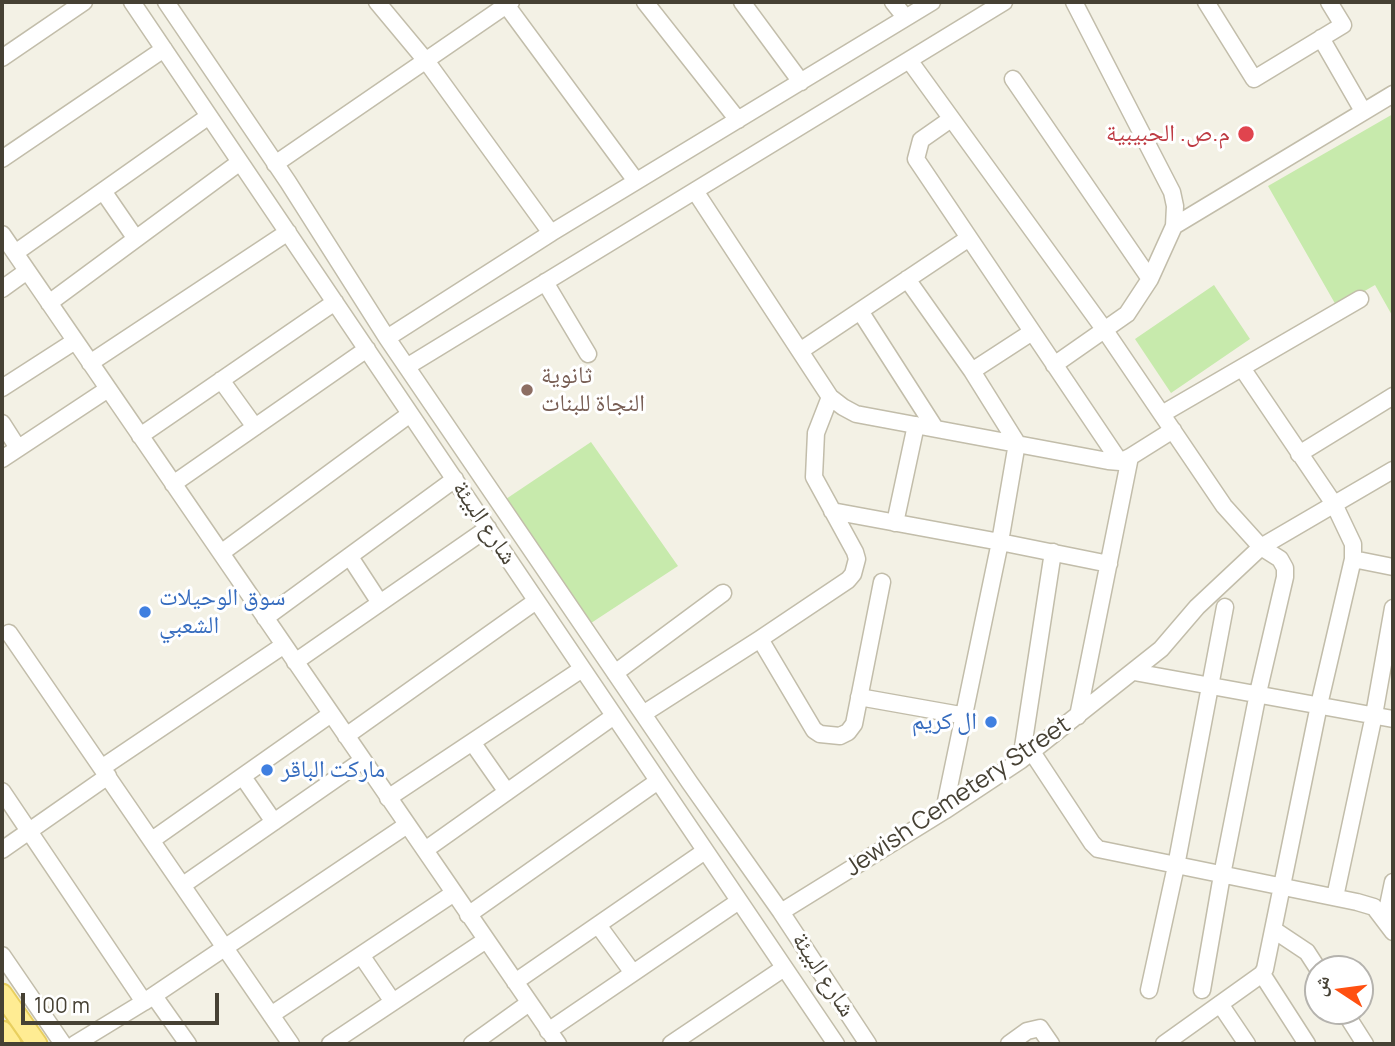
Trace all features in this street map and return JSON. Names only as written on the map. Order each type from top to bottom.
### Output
[{"type":"main road","points":[[2,994],[37,1044]]},
{"type":"main road","points":[[2,1031],[11,1044]]},
{"type":"street","points":[[4,53],[84,2]]},
{"type":"street","name":"شارع البيئة","points":[[132,2],[784,968],[829,1042]]},
{"type":"street","name":"شارع البيئة","points":[[166,2],[387,338],[781,912],[868,1044]]},
{"type":"street","points":[[377,2],[427,62],[551,233]]},
{"type":"street","points":[[645,2],[738,120]]},
{"type":"street","points":[[742,2],[801,82]]},
{"type":"street","points":[[893,2],[905,18]]},
{"type":"street","points":[[387,338],[551,233],[932,2]]},
{"type":"street","points":[[408,366],[1004,2]]},
{"type":"street","points":[[1054,365],[1127,314],[1150,279],[1174,226],[1175,206],[1172,192],[1074,2]]},
{"type":"street","points":[[1206,2],[1254,79],[1343,25],[1329,2]]},
{"type":"street","points":[[275,164],[427,62],[508,3],[636,181]]},
{"type":"street","points":[[1321,38],[1363,111]]},
{"type":"street","points":[[2,159],[164,49]]},
{"type":"street","points":[[909,60],[1104,329],[1224,506],[1261,547],[1280,559],[1285,568],[1258,694],[1202,990]]},
{"type":"street","points":[[1013,79],[1150,279]]},
{"type":"street","points":[[1174,226],[1393,94]]},
{"type":"street","points":[[15,253],[209,116]]},
{"type":"street","points":[[951,119],[921,140],[916,159],[1054,365],[1125,459],[1109,564],[1078,716]]},
{"type":"street","points":[[49,303],[240,162]]},
{"type":"street","points":[[103,191],[136,239]]},
{"type":"street","points":[[695,191],[830,397],[856,414],[1125,459],[1173,430]]},
{"type":"street","points":[[90,363],[288,232]]},
{"type":"street","points":[[2,234],[553,1037],[633,973],[739,901]]},
{"type":"street","points":[[800,351],[969,238]]},
{"type":"street","points":[[2,289],[27,271]]},
{"type":"street","points":[[907,279],[972,370],[1017,443],[1000,542],[944,811]]},
{"type":"street","points":[[545,282],[588,354]]},
{"type":"street","points":[[1162,414],[1360,299]]},
{"type":"street","points":[[140,436],[335,302]]},
{"type":"street","points":[[860,311],[935,428]]},
{"type":"street","points":[[972,370],[1032,332]]},
{"type":"street","points":[[2,388],[75,341]]},
{"type":"street","points":[[173,484],[367,349]]},
{"type":"street","points":[[1174,1041],[1265,969],[1353,559],[1353,544],[1334,505],[1242,368]]},
{"type":"street","points":[[221,380],[254,427]]},
{"type":"street","points":[[2,459],[108,389]]},
{"type":"street","points":[[1299,454],[1393,396]]},
{"type":"street","points":[[643,714],[760,639],[853,574],[857,559],[855,552],[814,477],[816,433],[830,397]]},
{"type":"street","points":[[220,553],[410,414]]},
{"type":"street","points":[[2,423],[18,448]]},
{"type":"street","points":[[895,523],[916,425]]},
{"type":"street","name":"Jewish Cemetery Street","points":[[781,912],[944,811],[1026,756],[1161,649],[1197,607],[1261,547],[1393,470]]},
{"type":"street","points":[[265,618],[455,480]]},
{"type":"street","points":[[832,511],[1109,564]]},
{"type":"street","points":[[295,662],[488,528]]},
{"type":"street","points":[[1054,552],[1026,756],[1098,849],[1374,907],[1389,926]]},
{"type":"street","points":[[349,556],[380,603]]},
{"type":"street","points":[[1353,559],[1393,567]]},
{"type":"street","points":[[760,639],[814,730],[820,734],[840,736],[848,732],[854,724],[882,582]]},
{"type":"street","points":[[615,673],[723,593]]},
{"type":"street","points":[[346,736],[536,601]]},
{"type":"street","points":[[1149,990],[1176,866],[1225,607]]},
{"type":"street","points":[[1335,897],[1374,715],[1393,608]]},
{"type":"street","points":[[9,633],[291,1044]]},
{"type":"street","points":[[2,850],[106,771],[284,645]]},
{"type":"street","points":[[388,798],[582,669]]},
{"type":"street","points":[[1134,672],[1393,719]]},
{"type":"street","points":[[859,697],[965,716]]},
{"type":"street","points":[[152,840],[331,715]]},
{"type":"street","points":[[425,850],[614,716]]},
{"type":"street","points":[[472,742],[507,792]]},
{"type":"street","points":[[183,885],[363,760]]},
{"type":"street","points":[[243,777],[274,822]]},
{"type":"street","points":[[468,915],[658,781]]},
{"type":"street","points":[[669,798],[690,783]]},
{"type":"street","points":[[2,791],[149,999],[188,1044]]},
{"type":"street","points":[[75,1044],[149,999],[407,825]]},
{"type":"street","points":[[515,982],[705,851]]},
{"type":"street","points":[[1389,926],[1393,882]]},
{"type":"street","points":[[271,1015],[454,893]]},
{"type":"street","points":[[598,925],[633,973]]},
{"type":"street","points":[[1274,930],[1309,955]]},
{"type":"street","points":[[330,1044],[486,940]]},
{"type":"street","points":[[2,955],[62,1044]]},
{"type":"street","points":[[361,955],[393,1002]]},
{"type":"street","points":[[671,1044],[784,968]]},
{"type":"street","points":[[1262,974],[1307,1044]]},
{"type":"street","points":[[472,1044],[529,1003]]},
{"type":"street","points":[[1220,1004],[1247,1044]]},
{"type":"street","points":[[1353,1025],[1365,1044]]},
{"type":"street","points":[[1009,1044],[1027,1031],[1040,1028],[1051,1044]]},
{"type":"green space","points":[[1393,114],[1393,317],[1375,285],[1337,307],[1268,186]]},
{"type":"green space","points":[[1214,285],[1250,339],[1171,393],[1135,339]]},
{"type":"green space","points":[[591,442],[678,566],[585,627],[500,503]]},
{"type":"place","name":"م.ص. الحبيبية","points":[[1246,134]]},
{"type":"place","name":"ثانوية النجاة للبنات","points":[[527,390]]},
{"type":"place","name":"سوق الوحيلات الشعبي","points":[[145,612]]},
{"type":"place","name":"ال كريم","points":[[991,722]]},
{"type":"place","name":"ماركت الباقر","points":[[267,770]]}]
